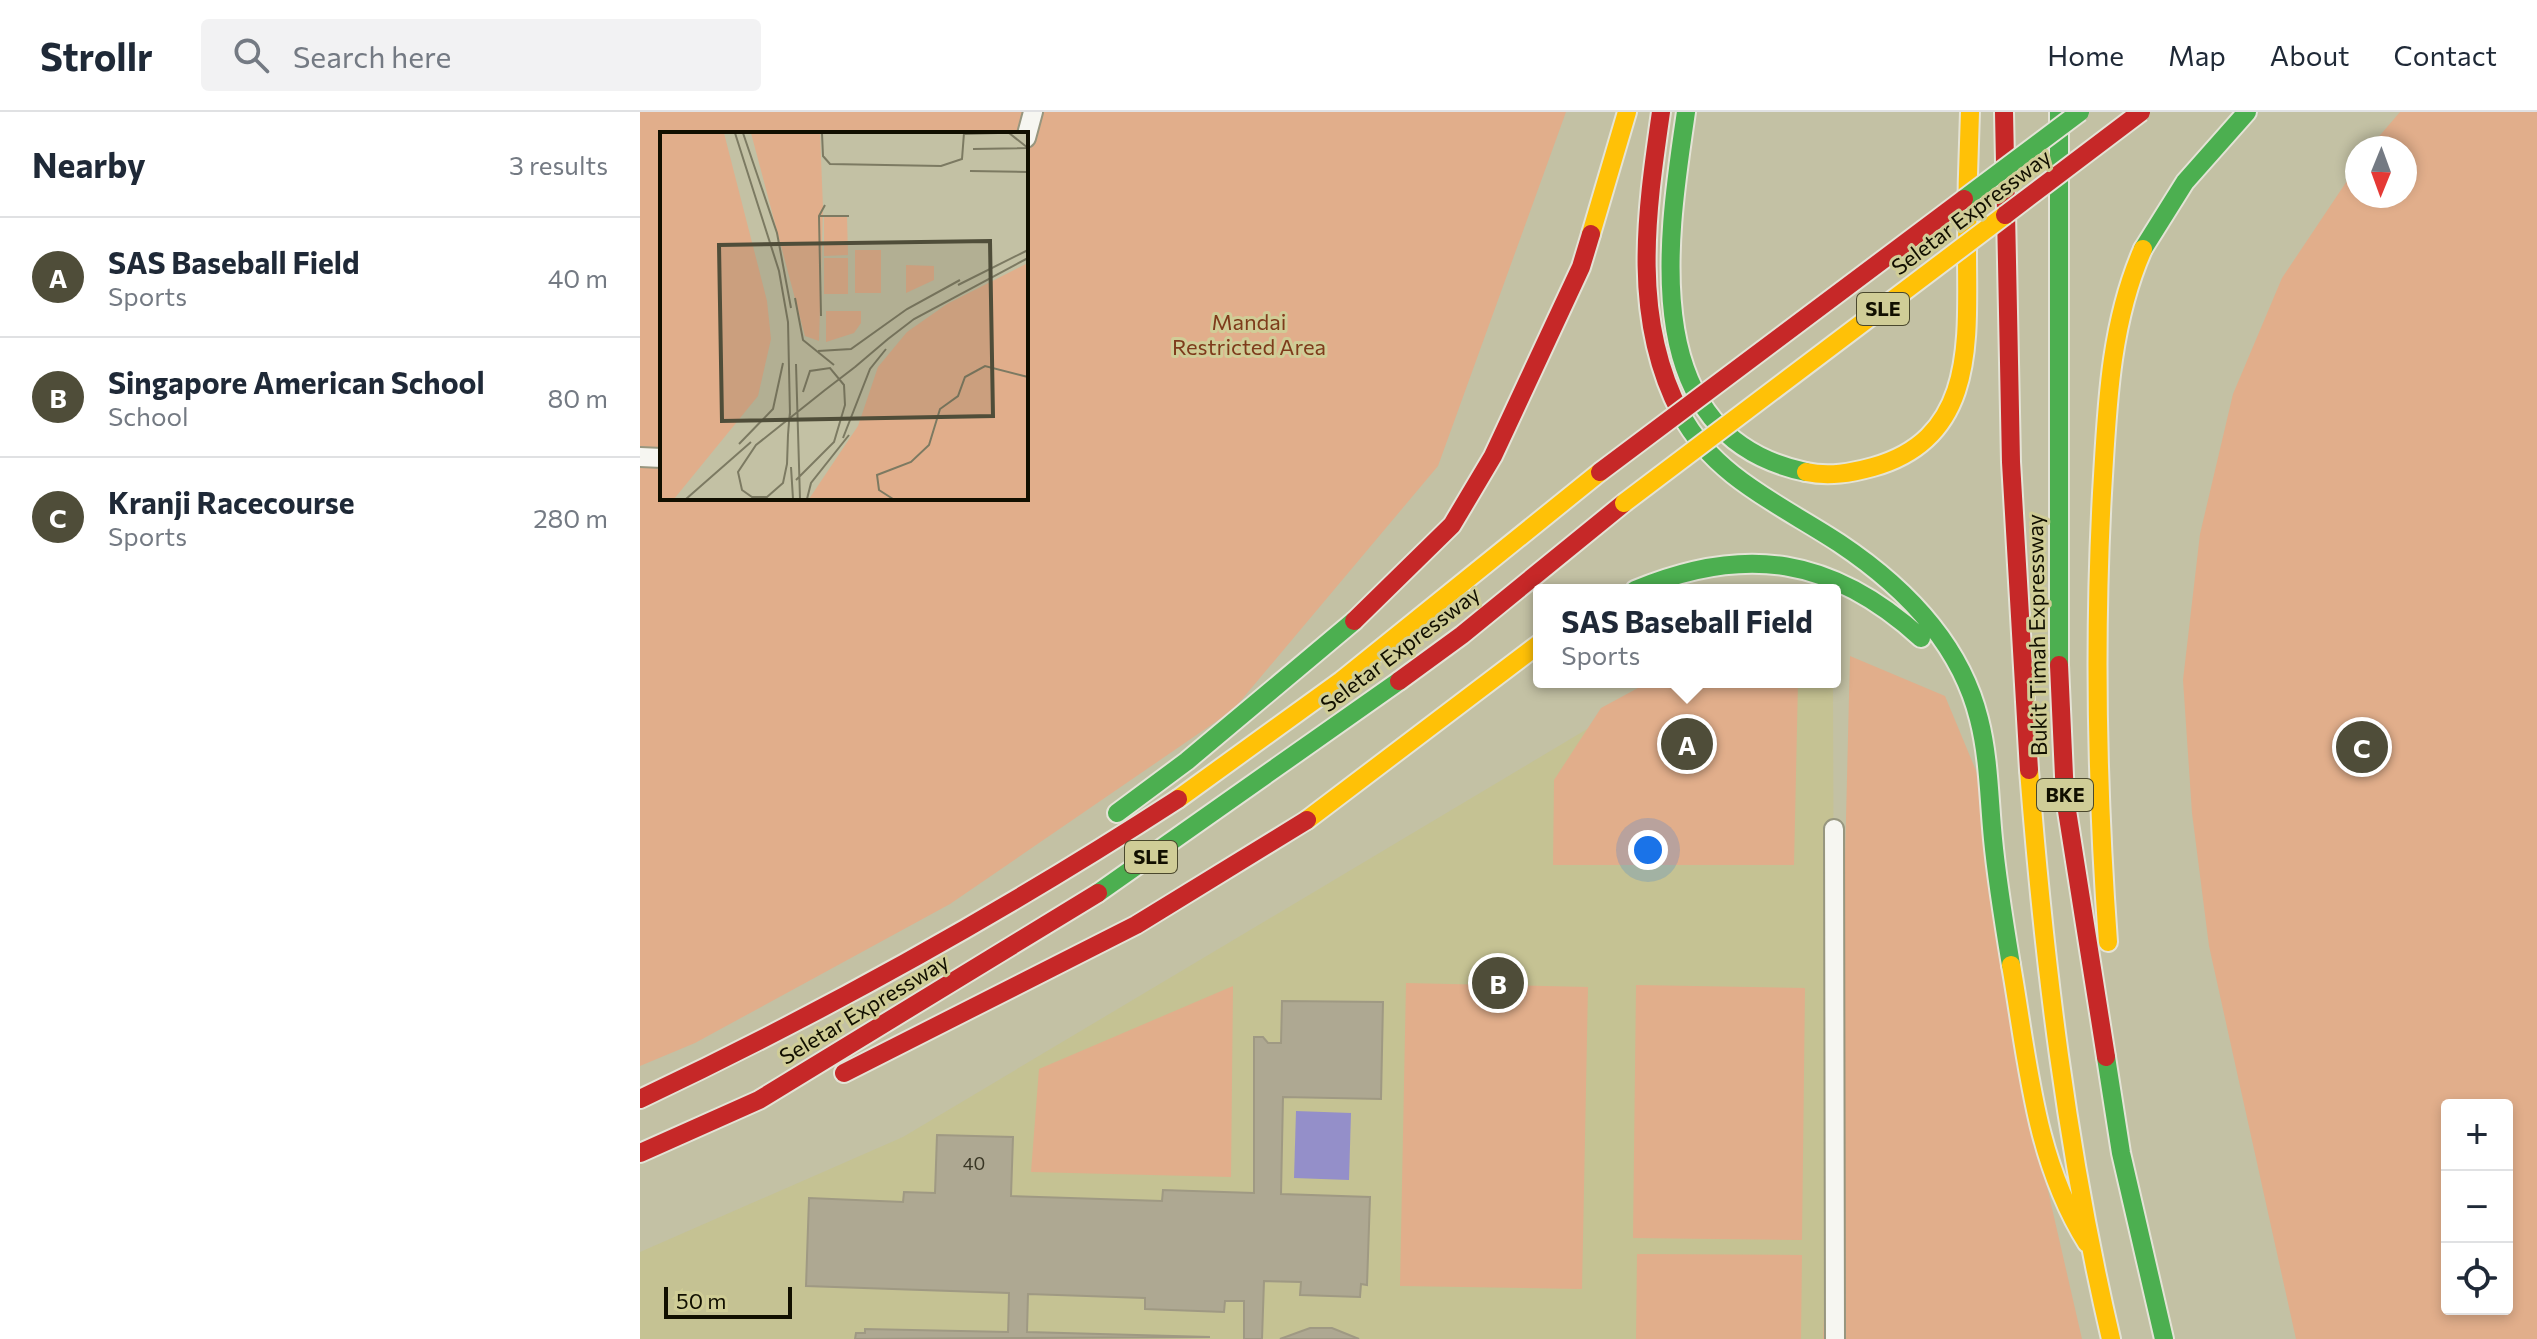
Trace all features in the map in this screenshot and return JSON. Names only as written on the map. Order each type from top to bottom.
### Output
[{"type":"highway","points":[[1053,879],[1097,828],[1187,761],[1371,607],[1452,525],[1493,456],[1581,267],[1627,112]]},
{"type":"highway","points":[[1661,112],[1647,202],[1646,286],[1651,340],[1659,372],[1687,425],[1714,458],[1744,485],[1879,568],[1919,607],[1938,633],[1973,700],[1987,767],[2003,914],[2032,1090],[2050,1171],[2060,1199],[2087,1243]]},
{"type":"highway","points":[[1686,112],[1672,205],[1671,284],[1676,345],[1697,398],[1733,441],[1772,466],[1821,476],[1849,474],[1895,459],[1934,430],[1953,401],[1964,366],[1970,112]]},
{"type":"highway","name":"Bukit Timah Expressway","points":[[2004,112],[2006,364],[2020,669],[2047,995],[2087,1243],[2111,1339]]},
{"type":"highway","name":"Bukit Timah Expressway","points":[[2062,112],[2059,164],[2059,634],[2065,798],[2104,1028],[2121,1153],[2164,1339]]},
{"type":"highway","name":"Seletar Expressway","points":[[640,1099],[745,1050],[1053,879],[1180,797],[1368,661],[1600,472],[1815,314],[2080,112]]},
{"type":"highway","name":"Seletar Expressway","points":[[640,1153],[759,1100],[1100,892],[1265,778],[1462,635],[1624,503],[2141,112]]},
{"type":"highway","points":[[2104,1028],[2109,958],[2098,805],[2096,631],[2114,341],[2138,261],[2180,185],[2247,112]]},
{"type":"highway","points":[[1565,303],[1563,270],[1589,174]]},
{"type":"highway","points":[[1650,584],[1682,571],[1739,563],[1801,568],[1848,584],[1881,604],[1931,649],[1960,695],[1987,767]]},
{"type":"highway","points":[[759,1100],[824,1083],[1084,953],[1231,869],[1360,782],[1533,649]]},
{"type":"street","points":[[1028,132],[1033,112]]},
{"type":"street","points":[[640,457],[660,458]]},
{"type":"street","points":[[1834,829],[1835,1339]]},
{"type":"shaded area","points":[[1656,688],[1833,688],[1835,1339],[640,1339],[640,1252],[903,1137]]},
{"type":"shaded area","points":[[1296,1111],[1351,1113],[1349,1180],[1294,1178]]},
{"type":"green space","name":"Mandai Restricted Area","points":[[640,112],[1566,112],[1438,466],[1233,710],[950,904],[695,1043],[640,1066]]},
{"type":"green space","points":[[2400,112],[2537,112],[2537,1339],[2296,1339],[2209,946],[2192,813],[2183,680],[2200,534],[2233,394],[2282,278],[2345,184],[2345,208],[2417,208],[2417,136],[2379,136]]},
{"type":"green space","points":[[1850,656],[1945,696],[1977,773],[2015,1047],[2082,1339],[1823,1339],[1845,859]]},
{"type":"green space","points":[[1638,688],[1798,688],[1794,865],[1553,865],[1554,780],[1601,708]]},
{"type":"green space","points":[[1406,983],[1588,987],[1582,1289],[1400,1286]]},
{"type":"green space","points":[[1636,985],[1805,988],[1802,1240],[1633,1238]]},
{"type":"green space","points":[[1233,986],[1231,1177],[1031,1172],[1039,1069]]},
{"type":"green space","points":[[1637,1254],[1802,1255],[1801,1339],[1636,1339]]},
{"type":"building","points":[[1282,1001],[1383,1002],[1381,1099],[1283,1097],[1281,1194],[1370,1197],[1367,1285],[1361,1284],[1360,1297],[1300,1295],[1301,1282],[1264,1281],[1262,1339],[1244,1339],[1244,1301],[1225,1301],[1224,1312],[1145,1309],[1145,1298],[1028,1294],[1027,1332],[1210,1337],[855,1339],[856,1333],[865,1333],[865,1329],[1008,1332],[1009,1293],[806,1286],[809,1198],[903,1202],[904,1192],[935,1193],[937,1135],[1013,1137],[1011,1196],[1162,1201],[1163,1190],[1254,1193],[1254,1037],[1263,1037],[1268,1043],[1281,1043]]},
{"type":"building","points":[[1310,1328],[1332,1328],[1359,1339],[1280,1339]]},
{"type":"traffic: fast","points":[[1686,112],[1673,217],[1671,273],[1675,326],[1688,376],[1712,419],[1751,451],[1806,472]]},
{"type":"traffic: fast","points":[[2059,112],[2059,665]]},
{"type":"traffic: fast","points":[[1964,199],[2080,112]]},
{"type":"traffic: fast","points":[[2143,249],[2185,182],[2247,112]]},
{"type":"traffic: fast","points":[[1681,414],[1695,436],[1731,473],[1839,543],[1885,577],[1926,618],[1958,665],[1970,691],[1982,734],[2011,965]]},
{"type":"traffic: fast","points":[[1652,584],[1714,567],[1750,564],[1786,566],[1840,584]]},
{"type":"traffic: fast","points":[[1841,584],[1888,611],[1921,638]]},
{"type":"traffic: fast","points":[[1117,813],[1187,761],[1354,621]]},
{"type":"traffic: fast","points":[[1098,893],[1399,681]]},
{"type":"traffic: fast","points":[[2106,1057],[2121,1153],[2164,1339]]},
{"type":"traffic: slow","points":[[1591,234],[1627,112]]},
{"type":"traffic: slow","points":[[1806,472],[1832,474],[1856,471],[1907,453],[1932,433],[1948,409],[1959,381],[1965,351],[1970,112]]},
{"type":"traffic: slow","points":[[1624,503],[2005,215]]},
{"type":"traffic: slow","points":[[2108,942],[2098,718],[2102,493],[2116,338],[2143,249]]},
{"type":"traffic: slow","points":[[1178,799],[1341,681],[1600,472]]},
{"type":"traffic: slow","points":[[1307,820],[1533,649]]},
{"type":"traffic: slow","points":[[2029,770],[2059,1056],[2095,1269],[2111,1339]]},
{"type":"traffic: slow","points":[[2011,965],[2044,1143],[2069,1211],[2087,1243]]},
{"type":"traffic: jam","points":[[1661,112],[1648,228],[1649,304],[1665,378],[1681,414]]},
{"type":"traffic: jam","points":[[2004,112],[2011,462],[2029,770]]},
{"type":"traffic: jam","points":[[2005,215],[2141,112]]},
{"type":"traffic: jam","points":[[1600,472],[1964,199]]},
{"type":"traffic: jam","points":[[1354,621],[1452,525],[1493,456],[1581,267],[1591,234]]},
{"type":"traffic: jam","points":[[1399,681],[1462,635],[1624,503]]},
{"type":"traffic: jam","points":[[2059,665],[2065,798],[2106,1057]]},
{"type":"traffic: jam","points":[[640,1099],[778,1031],[914,958],[1047,881],[1178,799]]},
{"type":"traffic: jam","points":[[844,1073],[1136,925],[1307,820]]},
{"type":"traffic: jam","points":[[640,1153],[759,1100],[1098,893]]},
{"type":"place","name":"SAS Baseball Field","points":[[1687,744]]},
{"type":"place","name":"Kranji Racecourse","points":[[2362,747]]},
{"type":"place","name":"Singapore American School","points":[[1498,983]]}]
